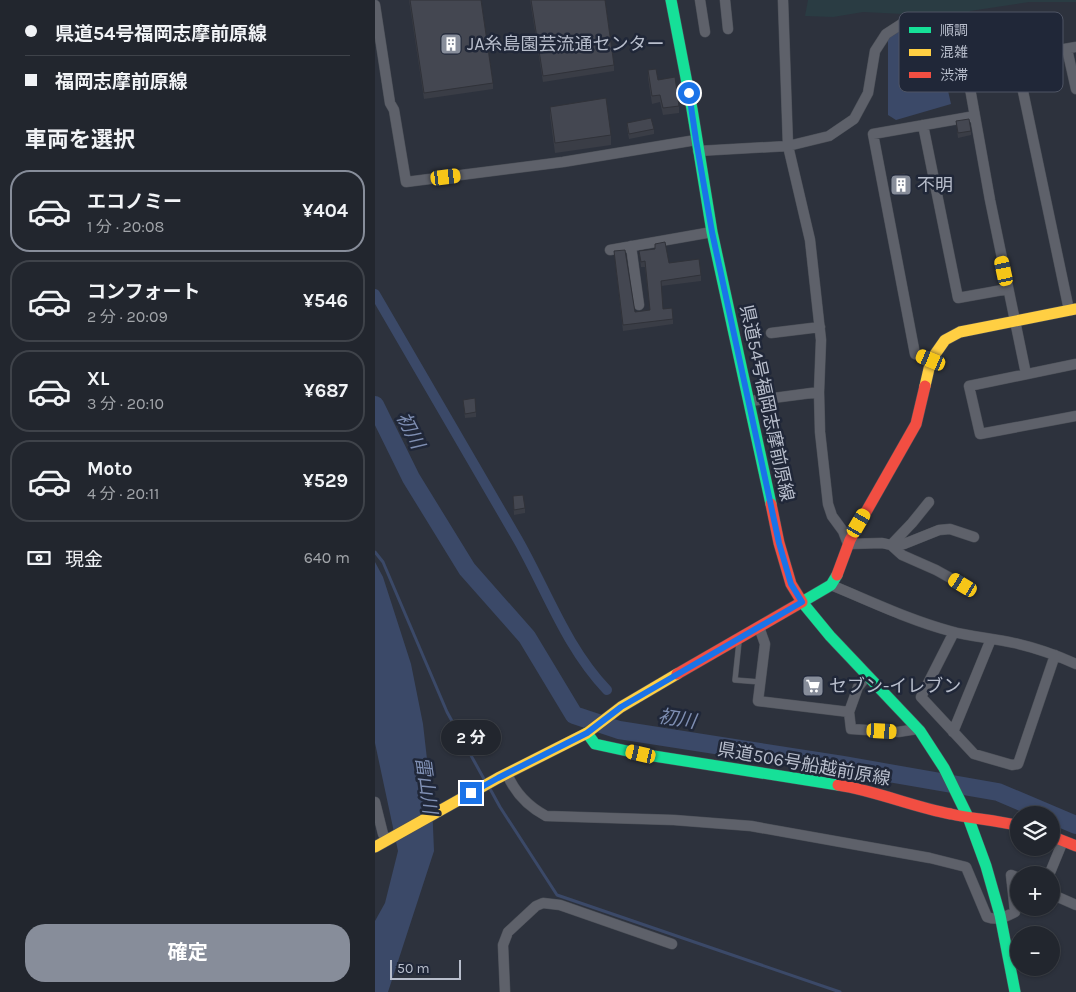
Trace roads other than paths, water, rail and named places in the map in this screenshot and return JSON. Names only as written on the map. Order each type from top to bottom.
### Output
[{"type":"main road","name":"県道54号福岡志摩前原線","points":[[671,0],[693,109],[697,146],[712,232],[779,543],[791,584],[802,602],[833,642],[919,730],[945,768],[976,835],[1002,919],[1015,992]]},
{"type":"main road","points":[[375,847],[502,776],[587,733],[621,707],[831,585],[848,544],[916,424],[931,360],[945,340],[960,332],[1073,310]]},
{"type":"main road","name":"県道506号船越前原線","points":[[587,733],[595,744],[641,754],[859,788],[950,814],[1010,824]]},
{"type":"main road","points":[[1060,840],[1076,846]]},
{"type":"street","points":[[700,0],[705,32]]},
{"type":"street","points":[[725,0],[728,29]]},
{"type":"street","points":[[783,0],[787,146],[810,240],[821,340],[820,432],[828,504],[832,516],[843,531],[848,544],[905,544],[939,530],[950,529],[974,538]]},
{"type":"street","points":[[375,5],[390,103],[394,110],[407,182],[697,146],[787,146],[829,136],[854,119],[868,93],[875,51],[886,34],[899,26]]},
{"type":"street","points":[[1072,48],[1076,89]]},
{"type":"street","points":[[971,92],[1014,321],[1026,374]]},
{"type":"street","points":[[1024,92],[1073,310]]},
{"type":"street","points":[[931,360],[915,354],[873,134],[975,116]]},
{"type":"street","points":[[923,125],[958,298],[1008,289]]},
{"type":"street","points":[[610,250],[712,232]]},
{"type":"street","points":[[631,246],[639,305]]},
{"type":"street","points":[[771,334],[820,327]]},
{"type":"street","points":[[1076,364],[969,386],[981,434],[1076,416]]},
{"type":"street","points":[[750,402],[819,392]]},
{"type":"street","points":[[891,545],[913,523],[929,502]]},
{"type":"street","points":[[891,545],[902,555],[936,570],[963,585]]},
{"type":"street","points":[[831,585],[875,604],[954,632],[1036,648],[1076,664]]},
{"type":"street","points":[[759,627],[765,644],[758,701],[849,712]]},
{"type":"street","points":[[954,632],[921,697],[974,754],[1012,766],[1018,764],[1055,655]]},
{"type":"street","points":[[953,732],[991,639]]},
{"type":"street","points":[[866,677],[858,687],[849,712],[851,729],[898,732],[919,730]]},
{"type":"street","points":[[502,776],[527,805],[546,816],[673,820],[751,826],[930,858],[967,867],[987,917],[993,920],[1002,919],[1010,915]]},
{"type":"street","points":[[375,802],[383,834],[387,839]]},
{"type":"street","points":[[1053,866],[1063,841]]},
{"type":"street","points":[[1060,898],[1076,905]]},
{"type":"street","points":[[505,992],[503,945],[508,932],[536,906],[543,903],[560,905],[672,944]]},
{"type":"lane","points":[[739,639],[735,680],[760,682]]},
{"type":"water","points":[[898,29],[899,92],[948,92],[951,104],[896,120],[888,115],[888,39]]},
{"type":"water","name":"雷山川","points":[[375,562],[383,577],[411,664],[423,724],[432,803],[434,851],[388,992],[375,992],[375,921],[385,903],[398,851],[375,743]]},
{"type":"waterway","points":[[375,294],[518,540],[568,637],[580,656],[607,690]]},
{"type":"waterway","name":"初川","points":[[375,405],[411,478],[467,569],[527,637],[574,715],[619,730],[843,765],[998,792],[1076,825]]},
{"type":"waterway","points":[[375,552],[383,562],[447,712],[484,779]]},
{"type":"waterway","points":[[489,787],[557,895],[840,992]]},
{"type":"place","name":"JA糸島園芸流通センター","points":[[451,44]]},
{"type":"place","name":"不明","points":[[901,185]]},
{"type":"place","name":"セブン-イレブン","points":[[813,686]]}]
